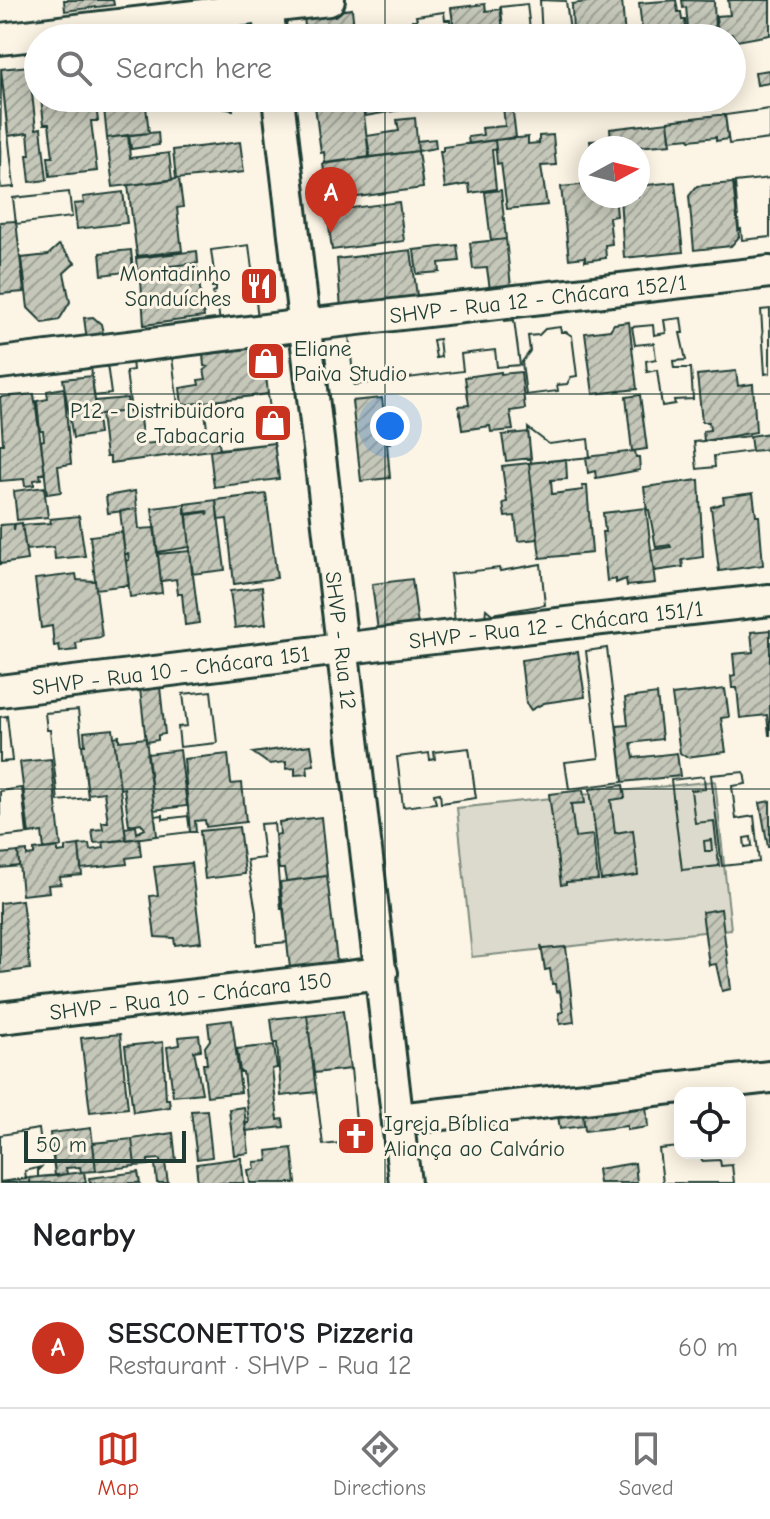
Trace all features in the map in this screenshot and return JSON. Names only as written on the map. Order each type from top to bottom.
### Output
[{"type":"street","points":[[114,24],[266,4],[329,0]]},
{"type":"street","points":[[266,4],[269,24]]},
{"type":"street","points":[[0,39],[24,36]]},
{"type":"street","name":"SHVP - Rua 12","points":[[280,112],[405,1183]]},
{"type":"street","name":"SHVP - Rua 12 - Chácara 152/1","points":[[0,363],[770,272]]},
{"type":"street","name":"SHVP - Rua 12 - Chácara 151/1","points":[[341,649],[770,600]]},
{"type":"street","name":"SHVP - Rua 10 - Chácara 151","points":[[0,691],[341,649]]},
{"type":"street","name":"SHVP - Rua 10 - Chácara 150","points":[[0,1018],[382,973]]},
{"type":"street","points":[[398,1119],[770,1077]]},
{"type":"shaded area","points":[[715,781],[731,929],[472,957],[457,808]]},
{"type":"building","points":[[64,0],[113,0],[114,5],[65,11]]},
{"type":"building","points":[[540,0],[566,1],[569,24],[541,24]]},
{"type":"building","points":[[540,0],[566,1],[569,24],[541,24]]},
{"type":"building","points":[[622,0],[624,24],[573,24],[572,4]]},
{"type":"building","points":[[676,0],[678,12],[681,12],[685,24],[641,24],[639,3]]},
{"type":"building","points":[[682,0],[714,1],[715,24],[688,24],[686,7],[683,8]]},
{"type":"building","points":[[728,0],[770,0],[770,35],[746,39],[746,24],[717,24],[716,16],[730,15]]},
{"type":"building","points":[[485,4],[486,11],[501,9],[503,24],[453,24],[451,8]]},
{"type":"building","points":[[527,4],[529,24],[502,24],[500,7]]},
{"type":"building","points":[[527,4],[529,24],[502,24],[500,7]]},
{"type":"building","points":[[352,9],[354,24],[305,24],[304,16]]},
{"type":"building","points":[[444,12],[445,20],[450,20],[450,24],[412,24],[412,20],[417,20],[416,16]]},
{"type":"building","points":[[444,12],[445,20],[450,20],[450,24],[412,24],[412,20],[417,20],[416,16]]},
{"type":"building","points":[[24,67],[24,112],[34,112],[36,129],[41,128],[47,180],[30,182],[28,133],[8,136],[1,69]]},
{"type":"building","points":[[1,69],[14,187],[1,188],[0,181]]},
{"type":"building","points":[[1,69],[14,187],[1,188],[0,181]]},
{"type":"building","points":[[770,70],[770,83],[757,85],[755,72]]},
{"type":"building","points":[[770,109],[770,139],[729,144],[725,115]]},
{"type":"building","points":[[770,109],[770,139],[729,144],[725,115]]},
{"type":"building","points":[[43,112],[97,112],[98,121],[91,121],[97,171],[50,176],[48,157],[53,157],[49,124],[44,124]]},
{"type":"building","points":[[104,112],[147,112],[149,133],[107,138]]},
{"type":"building","points":[[316,112],[364,112],[369,157],[325,163],[324,152],[321,153]]},
{"type":"building","points":[[365,112],[388,112],[365,116]]},
{"type":"building","points":[[504,112],[513,112],[516,137],[469,144],[468,137],[483,135],[482,128],[505,126]]},
{"type":"building","points":[[725,115],[728,139],[670,140],[668,121]]},
{"type":"building","points":[[415,118],[418,151],[370,157],[367,136],[399,131],[397,120]]},
{"type":"building","points":[[668,122],[671,144],[650,146],[650,136],[611,136],[610,129]]},
{"type":"building","points":[[158,132],[159,145],[131,149],[129,135]]},
{"type":"building","points":[[128,135],[130,158],[169,153],[172,180],[113,187],[107,138]]},
{"type":"building","points":[[553,135],[556,165],[541,166],[547,205],[507,209],[495,140],[528,137],[528,144],[539,143],[539,136]]},
{"type":"building","points":[[435,139],[436,148],[418,151],[417,141]]},
{"type":"building","points":[[495,140],[496,149],[492,150],[496,189],[470,193],[469,184],[445,188],[440,151],[443,147]]},
{"type":"building","points":[[240,142],[244,172],[176,179],[173,150]]},
{"type":"building","points":[[418,151],[423,188],[328,201],[323,164]]},
{"type":"building","points":[[770,178],[770,237],[742,240],[735,182]]},
{"type":"building","points":[[770,178],[770,237],[742,240],[735,182]]},
{"type":"building","points":[[179,179],[183,207],[177,208],[182,251],[137,256],[128,185]]},
{"type":"building","points":[[675,182],[683,252],[624,258],[621,208],[650,208],[650,185]]},
{"type":"building","points":[[733,183],[739,237],[731,246],[694,250],[689,196],[697,186]]},
{"type":"building","points":[[578,185],[578,208],[616,208],[617,216],[609,217],[612,244],[605,245],[606,258],[585,261],[585,257],[569,259],[561,187]]},
{"type":"building","points":[[501,190],[506,239],[491,241],[485,192]]},
{"type":"building","points":[[69,192],[72,217],[16,224],[13,198]]},
{"type":"building","points":[[69,192],[72,217],[16,224],[13,198]]},
{"type":"building","points":[[123,192],[127,223],[77,229],[74,204],[84,203],[83,197]]},
{"type":"building","points":[[399,202],[404,241],[332,250],[327,211]]},
{"type":"building","points":[[16,221],[24,292],[0,294],[0,222]]},
{"type":"building","points":[[506,239],[511,287],[490,290],[487,268],[473,269],[470,243]]},
{"type":"building","points":[[59,245],[75,263],[64,273],[70,302],[59,320],[43,323],[28,308],[22,258],[48,255]]},
{"type":"building","points":[[249,245],[258,318],[220,323],[213,292],[216,287],[212,287],[210,273],[214,272],[211,250]]},
{"type":"building","points":[[249,245],[258,318],[220,323],[213,292],[216,287],[212,287],[210,273],[214,272],[211,250]]},
{"type":"building","points":[[457,245],[459,261],[439,263],[440,272],[417,274],[414,250]]},
{"type":"building","points":[[131,250],[133,271],[102,275],[100,253]]},
{"type":"building","points":[[411,250],[417,296],[341,308],[337,259]]},
{"type":"building","points":[[197,251],[198,263],[161,267],[163,282],[172,281],[170,270],[197,267],[204,317],[144,325],[136,258]]},
{"type":"building","points":[[770,309],[770,373],[765,374],[761,310]]},
{"type":"building","points":[[770,309],[770,373],[765,374],[761,310]]},
{"type":"building","points":[[504,316],[505,321],[514,320],[520,365],[497,367],[495,350],[461,354],[463,371],[354,385],[349,335]],"holes":[[[439,339],[441,357],[436,358],[433,340]]]},
{"type":"building","points":[[504,316],[505,321],[514,320],[520,365],[497,367],[495,350],[461,354],[463,371],[354,385],[349,335]],"holes":[[[439,339],[441,357],[436,358],[433,340]]]},
{"type":"building","points":[[93,317],[101,324],[103,333],[87,340],[84,318]]},
{"type":"building","points":[[681,318],[683,333],[680,333],[686,360],[673,361],[674,368],[691,368],[693,399],[674,400],[675,404],[662,406],[657,370],[647,372],[646,361],[656,359],[654,343],[635,345],[632,327],[653,325],[654,335],[666,333],[664,320]]},
{"type":"building","points":[[681,318],[683,333],[680,333],[686,360],[673,361],[674,368],[691,368],[693,399],[674,400],[675,404],[662,406],[657,370],[647,372],[646,361],[656,359],[654,343],[635,345],[632,327],[653,325],[654,335],[666,333],[664,320]]},
{"type":"building","points":[[629,322],[637,389],[593,394],[585,333],[610,330],[614,324]]},
{"type":"building","points":[[560,327],[561,332],[572,336],[577,376],[571,377],[567,384],[557,385],[558,391],[526,395],[522,362],[530,351],[528,336]]},
{"type":"building","points":[[560,327],[561,332],[572,336],[577,376],[571,377],[567,384],[557,385],[558,391],[526,395],[522,362],[530,351],[528,336]]},
{"type":"building","points":[[263,346],[268,394],[182,405],[180,388],[199,385],[198,380],[206,379],[204,370],[208,367],[204,366],[203,355]]},
{"type":"building","points":[[172,357],[178,405],[131,411],[126,371],[133,370],[132,361]]},
{"type":"building","points":[[172,357],[178,405],[131,411],[126,371],[133,370],[132,361]]},
{"type":"building","points":[[107,364],[111,394],[94,396],[91,366]]},
{"type":"building","points":[[107,364],[111,394],[94,396],[91,366]]},
{"type":"building","points":[[736,371],[738,386],[753,384],[756,432],[704,441],[703,431],[710,430],[709,422],[702,422],[697,375]]},
{"type":"building","points":[[521,372],[525,409],[510,411],[513,430],[491,432],[490,426],[462,430],[459,406],[469,405],[465,377]]},
{"type":"building","points":[[92,376],[99,434],[73,438],[63,379]]},
{"type":"building","points":[[64,388],[71,464],[58,466],[61,492],[47,494],[41,441],[44,440],[37,401],[48,399],[47,391]]},
{"type":"building","points":[[34,394],[45,473],[40,474],[41,479],[34,480],[34,485],[25,486],[24,479],[0,481],[0,444],[3,444],[0,397]]},
{"type":"building","points":[[268,394],[274,443],[220,449],[218,437],[208,438],[204,402]]},
{"type":"building","points":[[268,394],[274,443],[220,449],[218,437],[208,438],[204,402]]},
{"type":"building","points":[[640,395],[647,449],[632,451],[626,397]]},
{"type":"building","points":[[127,398],[129,411],[96,415],[95,401]]},
{"type":"building","points":[[382,398],[386,431],[389,431],[390,478],[361,481],[352,401]]},
{"type":"building","points":[[139,410],[143,444],[218,437],[220,449],[110,463],[110,457],[106,457],[101,414]]},
{"type":"building","points":[[528,428],[549,444],[588,439],[590,457],[531,463]]},
{"type":"building","points":[[528,428],[549,444],[588,439],[590,457],[531,463]]},
{"type":"building","points":[[528,432],[531,458],[506,461],[502,435]]},
{"type":"building","points":[[770,433],[770,449],[752,451],[750,436]]},
{"type":"building","points":[[750,436],[752,451],[714,456],[715,467],[697,469],[694,442]]},
{"type":"building","points":[[750,436],[752,451],[714,456],[715,467],[697,469],[694,442]]},
{"type":"building","points":[[274,443],[279,479],[214,487],[210,451]]},
{"type":"building","points":[[635,451],[640,470],[596,478],[595,471],[588,473],[586,457]]},
{"type":"building","points":[[566,459],[567,479],[551,480],[552,494],[583,490],[582,486],[587,486],[592,553],[540,558],[529,463]]},
{"type":"building","points":[[529,463],[538,539],[518,541],[515,516],[505,517],[503,503],[507,502],[502,466]]},
{"type":"building","points":[[699,480],[703,557],[682,560],[683,567],[654,571],[651,550],[671,547],[656,547],[644,487]]},
{"type":"building","points":[[44,487],[48,517],[17,520],[14,491]]},
{"type":"building","points":[[135,491],[137,509],[108,513],[106,496]]},
{"type":"building","points":[[753,493],[756,516],[759,516],[763,565],[719,571],[711,507],[724,503],[723,497]]},
{"type":"building","points":[[266,494],[277,578],[234,584],[227,519],[218,520],[216,500]]},
{"type":"building","points":[[216,500],[225,570],[192,574],[187,515],[207,512],[208,515],[207,511],[185,514],[185,504]]},
{"type":"building","points":[[185,504],[190,547],[157,552],[152,508]]},
{"type":"building","points":[[646,508],[655,583],[627,586],[626,579],[616,583],[616,579],[607,581],[603,513]]},
{"type":"building","points":[[137,509],[139,529],[155,528],[162,593],[130,597],[126,561],[129,560],[128,554],[125,554],[120,511]]},
{"type":"building","points":[[79,516],[85,556],[55,559],[54,547],[26,550],[22,525],[51,523],[50,519]]},
{"type":"building","points":[[22,523],[27,560],[0,564],[0,525],[14,524],[14,530],[15,524]]},
{"type":"building","points":[[122,532],[129,585],[96,589],[90,536]]},
{"type":"building","points":[[190,551],[199,623],[185,625],[182,594],[178,594],[176,579],[161,581],[158,554]]},
{"type":"building","points":[[541,564],[545,605],[492,614],[486,609],[485,618],[455,622],[450,574],[499,568],[500,571]]},
{"type":"building","points":[[541,564],[545,605],[492,614],[486,609],[485,618],[455,622],[450,574],[499,568],[500,571]]},
{"type":"building","points":[[76,574],[77,580],[95,581],[102,637],[81,640],[76,643],[77,650],[60,652],[59,645],[54,646],[52,626],[41,628],[35,579]]},
{"type":"building","points":[[412,579],[418,626],[378,631],[372,584]]},
{"type":"building","points":[[262,587],[266,624],[235,628],[230,591]]},
{"type":"building","points":[[770,630],[769,735],[767,715],[740,718],[737,688],[732,688],[731,676],[735,675],[733,654],[753,652],[751,632]]},
{"type":"building","points":[[607,648],[623,782],[569,789],[565,762],[599,758],[586,651]]},
{"type":"building","points":[[607,648],[623,782],[569,789],[565,762],[599,758],[586,651]]},
{"type":"building","points":[[578,652],[585,697],[544,703],[531,710],[526,703],[521,660]]},
{"type":"building","points":[[160,687],[165,734],[158,735],[158,740],[146,742],[140,689]]},
{"type":"building","points":[[725,689],[729,717],[721,718],[726,752],[686,757],[680,753],[672,695]]},
{"type":"building","points":[[211,691],[217,743],[180,747],[178,727],[187,726],[183,694]]},
{"type":"building","points":[[211,691],[217,743],[180,747],[178,727],[187,726],[183,694]]},
{"type":"building","points":[[657,694],[662,739],[631,743],[634,758],[677,753],[680,776],[623,782],[617,726],[628,725],[625,698]]},
{"type":"building","points":[[78,710],[88,798],[58,801],[50,730],[47,730],[45,713]]},
{"type":"building","points":[[78,710],[88,798],[58,801],[50,730],[47,730],[45,713]]},
{"type":"building","points":[[7,716],[12,761],[0,762],[0,717]]},
{"type":"building","points":[[7,716],[12,761],[0,762],[0,717]]},
{"type":"building","points":[[113,729],[126,840],[94,843],[92,830],[103,829],[102,822],[108,822],[104,792],[88,794],[82,745],[85,745],[84,732]]},
{"type":"building","points":[[119,736],[119,741],[146,738],[157,836],[126,840],[125,828],[136,826],[137,833],[145,829],[141,823],[129,825],[124,788],[120,789],[114,737]]},
{"type":"building","points":[[311,745],[314,765],[307,766],[308,774],[295,775],[295,768],[286,769],[286,762],[269,764],[253,753]]},
{"type":"building","points":[[469,748],[476,798],[441,803],[440,793],[434,794],[436,803],[403,807],[397,757],[429,753],[430,760],[435,759],[434,752]]},
{"type":"building","points":[[469,748],[476,798],[441,803],[440,793],[434,794],[436,803],[403,807],[397,757],[429,753],[430,760],[435,759],[434,752]]},
{"type":"building","points":[[180,750],[187,806],[154,810],[147,754]]},
{"type":"building","points":[[228,754],[231,784],[242,783],[246,822],[206,827],[205,820],[195,821],[196,832],[190,832],[184,759]]},
{"type":"building","points":[[51,759],[61,847],[44,849],[42,832],[29,834],[20,762]]},
{"type":"building","points":[[744,772],[746,784],[732,786],[736,819],[754,816],[759,862],[722,866],[711,775]],"holes":[[[751,837],[752,846],[745,847],[744,838]]]},
{"type":"building","points":[[744,772],[746,784],[732,786],[736,819],[754,816],[759,862],[722,866],[711,775]],"holes":[[[751,837],[752,846],[745,847],[744,838]]]},
{"type":"building","points":[[704,776],[705,789],[691,790],[695,823],[714,821],[719,866],[682,870],[671,780]],"holes":[[[711,840],[712,851],[705,851],[704,841]]]},
{"type":"building","points":[[704,776],[705,789],[691,790],[695,823],[714,821],[719,866],[682,870],[671,780]],"holes":[[[711,840],[712,851],[705,851],[704,841]]]},
{"type":"building","points":[[623,785],[625,798],[611,800],[615,833],[633,830],[638,875],[601,880],[590,789]]},
{"type":"building","points":[[22,788],[27,834],[0,837],[0,791]]},
{"type":"building","points":[[22,788],[27,834],[0,837],[0,791]]},
{"type":"building","points":[[583,790],[585,803],[571,804],[575,837],[593,835],[598,880],[561,885],[549,794]]},
{"type":"building","points":[[770,801],[770,847],[768,847],[760,803]]},
{"type":"building","points":[[163,815],[163,819],[188,816],[190,832],[157,836],[155,816]]},
{"type":"building","points":[[163,815],[163,819],[188,816],[190,832],[157,836],[155,816]]},
{"type":"building","points":[[321,817],[327,876],[286,881],[284,869],[279,869],[275,835],[280,834],[279,822]]},
{"type":"building","points":[[274,823],[287,942],[257,945],[256,912],[247,860],[264,858],[260,824]]},
{"type":"building","points":[[274,823],[287,942],[257,945],[256,912],[247,860],[264,858],[260,824]]},
{"type":"building","points":[[239,827],[245,874],[205,879],[200,831]]},
{"type":"building","points":[[139,838],[141,856],[126,858],[127,864],[81,869],[79,845],[89,844],[90,850],[104,848],[103,842]]},
{"type":"building","points":[[79,845],[82,875],[60,877],[61,884],[48,885],[49,892],[22,895],[18,852],[27,851],[27,856],[34,855],[34,850],[58,847],[58,853],[65,852],[65,847]]},
{"type":"building","points":[[18,852],[19,866],[0,868],[0,854]]},
{"type":"building","points":[[191,863],[201,942],[175,945],[174,938],[155,937],[150,896],[158,895],[154,867]]},
{"type":"building","points":[[327,876],[337,962],[290,968],[280,882]]},
{"type":"building","points":[[22,900],[30,969],[0,973],[0,903]]},
{"type":"building","points":[[721,909],[731,989],[722,991],[716,964],[709,965],[702,912]]},
{"type":"building","points":[[541,945],[543,949],[566,947],[574,1022],[560,1024],[559,1013],[563,1012],[560,991],[556,992],[555,984],[552,984],[550,969],[545,970]]},
{"type":"building","points":[[343,1011],[350,1069],[314,1073],[307,1015]]},
{"type":"building","points":[[307,1015],[316,1092],[281,1096],[277,1043],[274,1043],[271,1019]]},
{"type":"building","points":[[232,1020],[241,1092],[207,1096],[203,1064],[207,1064],[205,1047],[210,1040],[208,1023]]},
{"type":"building","points":[[120,1034],[128,1108],[90,1112],[81,1038]]},
{"type":"building","points":[[199,1035],[201,1050],[194,1051],[202,1093],[173,1096],[167,1047],[180,1045],[179,1037]]},
{"type":"building","points":[[163,1042],[166,1099],[169,1099],[170,1107],[133,1112],[125,1046]]},
{"type":"building","points":[[274,1045],[277,1068],[272,1069],[278,1120],[283,1119],[284,1127],[246,1131],[245,1123],[249,1123],[237,1049]]},
{"type":"building","points":[[351,1069],[358,1141],[323,1145],[314,1073]]},
{"type":"building","points":[[351,1069],[358,1141],[323,1145],[314,1073]]},
{"type":"building","points":[[646,1106],[648,1127],[585,1131],[583,1113]]},
{"type":"building","points":[[244,1107],[249,1153],[234,1155],[229,1109]]},
{"type":"building","points":[[207,1110],[212,1157],[197,1159],[191,1111]]},
{"type":"building","points":[[583,1113],[584,1126],[560,1129],[558,1116]]},
{"type":"building","points":[[91,1128],[96,1171],[81,1172],[80,1167],[66,1168],[67,1174],[55,1176],[50,1133]]},
{"type":"building","points":[[39,1129],[42,1153],[53,1151],[55,1176],[38,1177],[41,1167],[25,1171],[26,1179],[0,1182],[0,1135]]},
{"type":"building","points":[[39,1129],[42,1153],[53,1151],[55,1176],[38,1177],[41,1167],[25,1171],[26,1179],[0,1182],[0,1135]]},
{"type":"building","points":[[173,1133],[176,1161],[160,1163],[160,1159],[148,1160],[148,1165],[135,1166],[132,1139]]},
{"type":"building","points":[[132,1139],[135,1166],[96,1171],[93,1143]]},
{"type":"building","points":[[292,1148],[296,1183],[250,1183],[248,1170],[255,1169],[254,1162],[268,1161],[267,1151]]},
{"type":"building","points":[[674,1148],[674,1159],[720,1160],[721,1166],[732,1165],[734,1183],[663,1183],[659,1149]]},
{"type":"building","points":[[674,1148],[674,1159],[720,1160],[721,1166],[732,1165],[734,1183],[663,1183],[659,1149]]},
{"type":"building","points":[[241,1158],[244,1183],[198,1183],[196,1164]]},
{"type":"building","points":[[165,1163],[168,1183],[157,1183],[155,1164]]},
{"type":"building","points":[[635,1163],[637,1183],[599,1183],[597,1169]]},
{"type":"building","points":[[84,1172],[86,1183],[30,1183],[30,1178]]},
{"type":"building","points":[[138,1172],[140,1183],[90,1183],[89,1178]]},
{"type":"building","points":[[30,1178],[30,1183],[0,1183],[0,1182]]},
{"type":"place","name":"SESCONETTO'S Pizzeria","points":[[331,233]]},
{"type":"place","name":"Montadinho Sanduíches","points":[[259,286]]},
{"type":"place","name":"Eliane Paiva Studio","points":[[266,361]]},
{"type":"place","name":"P12 - Distribuidora e Tabacaria","points":[[273,423]]},
{"type":"place","name":"Igreja Bíblica Aliança ao Calvário","points":[[356,1136]]}]
